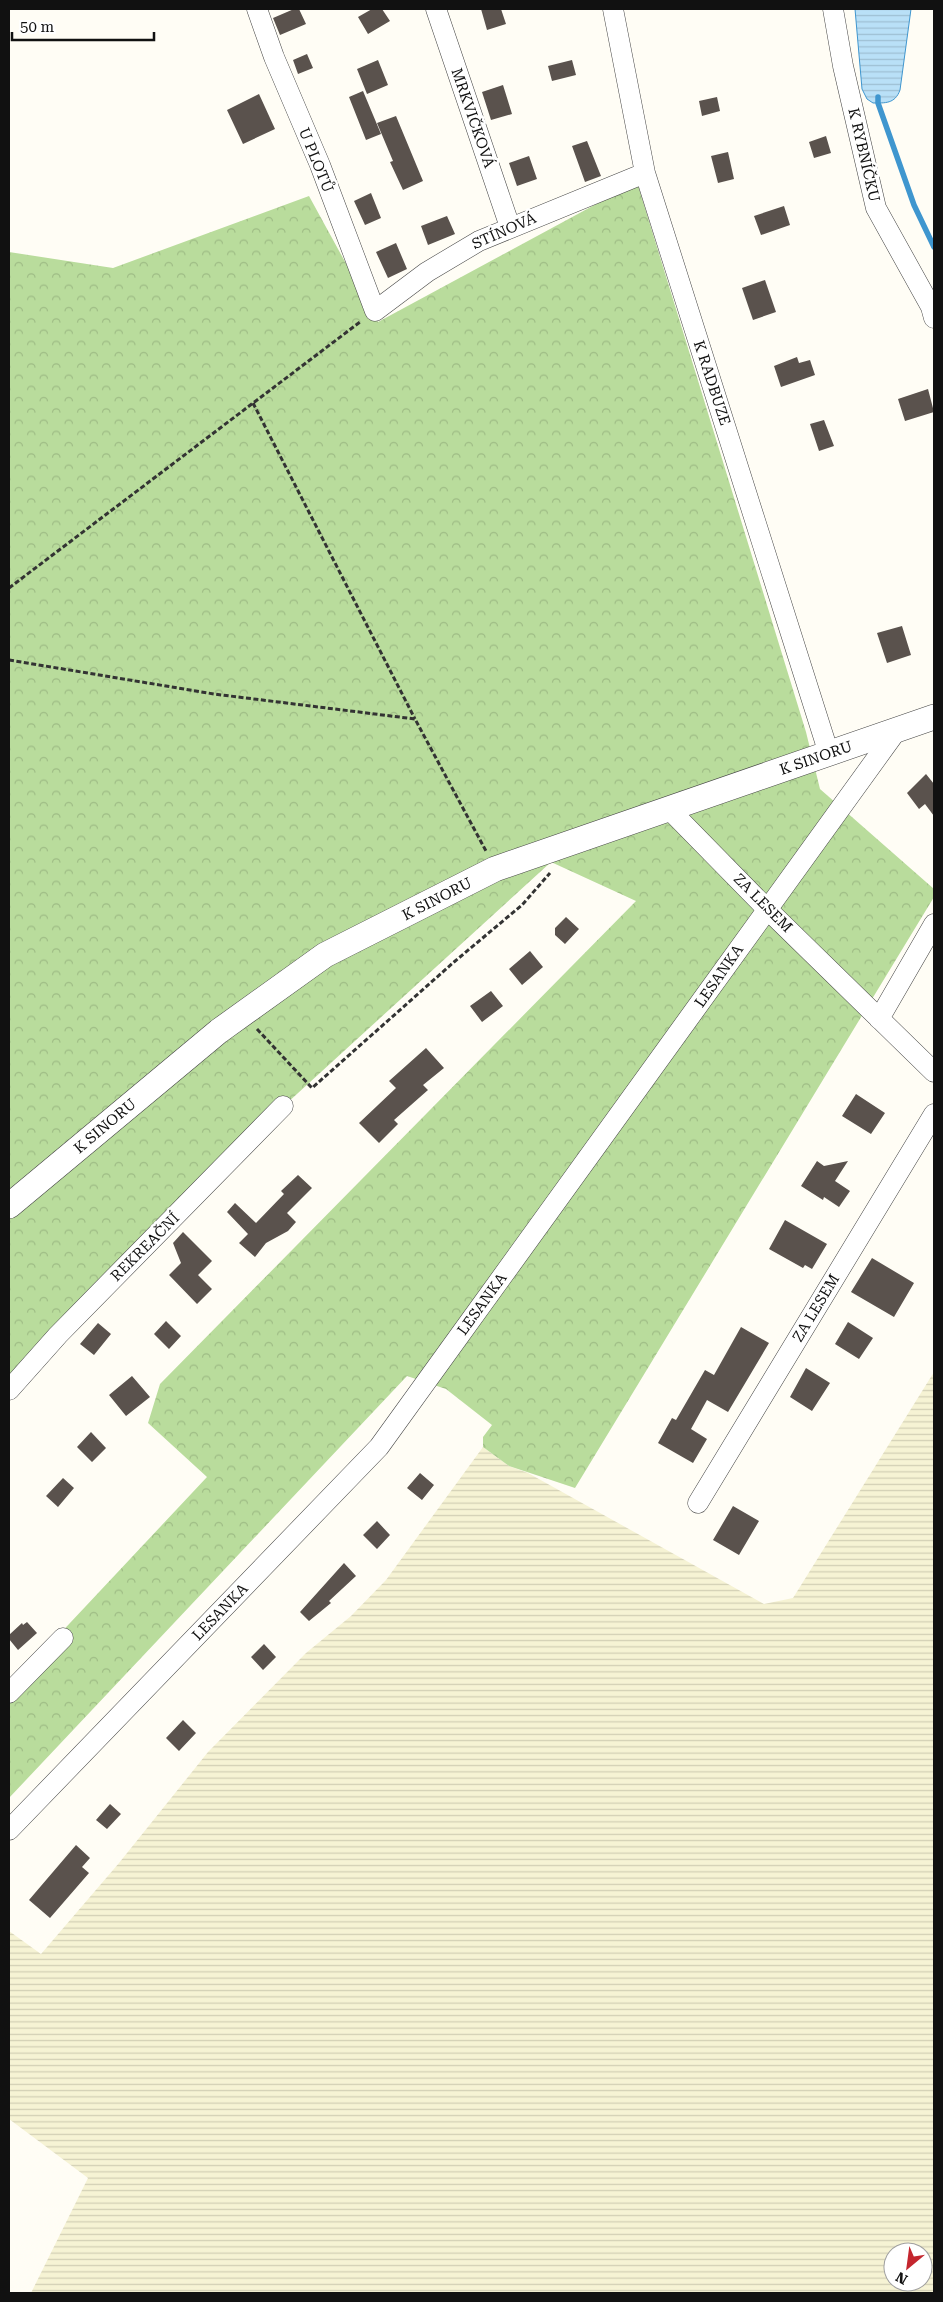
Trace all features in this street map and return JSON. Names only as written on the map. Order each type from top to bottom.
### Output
[{"type":"street","name":"U PLOTŮ","points":[[257,9],[274,57],[320,165],[375,311]]},
{"type":"street","name":"MRKVIČKOVÁ","points":[[436,9],[510,227]]},
{"type":"street","name":"K RADBUZE","points":[[613,9],[646,173],[829,754]]},
{"type":"street","name":"K RYBNÍČKU","points":[[833,9],[843,66],[876,208],[931,307],[934,318]]},
{"type":"street","name":"STÍNOVÁ","points":[[375,311],[427,272],[479,241],[646,173]]},
{"type":"street","name":"K SINORU","points":[[9,1206],[219,1031],[324,955],[495,869],[934,717]]},
{"type":"street","name":"LESANKA","points":[[9,1830],[379,1447],[897,730]]},
{"type":"street","name":"ZA LESEM","points":[[668,808],[767,909],[934,1072]]},
{"type":"street","points":[[879,1019],[934,924]]},
{"type":"street","name":"REKREAČNÍ","points":[[9,1390],[58,1335],[283,1106]]},
{"type":"street","name":"ZA LESEM","points":[[698,1503],[934,1114]]},
{"type":"street","points":[[9,1693],[63,1638]]},
{"type":"path","points":[[9,588],[375,311]]},
{"type":"path","points":[[253,403],[495,869]]},
{"type":"path","points":[[9,660],[214,694],[416,720]]},
{"type":"path","points":[[243,1014],[312,1088],[454,962],[522,905],[553,869]]},
{"type":"shaded area","points":[[934,1372],[934,2293],[31,2293],[88,2178],[9,2119],[9,1931],[41,1954],[119,1863],[208,1752],[306,1653],[351,1616],[386,1580],[483,1447],[509,1466],[528,1473],[764,1604],[793,1598]]},
{"type":"green space","points":[[637,182],[806,732],[820,789],[934,889],[934,897],[575,1488],[509,1466],[483,1447],[483,1437],[492,1425],[446,1389],[407,1376],[9,1798],[9,1688],[207,1477],[148,1423],[160,1384],[636,901],[551,862],[183,1198],[9,1379],[9,252],[113,268],[309,196],[378,322]]},
{"type":"water","points":[[855,9],[911,9],[900,90],[898,95],[889,102],[873,103],[867,99],[862,89]]},
{"type":"building","points":[[294,9],[299,9],[306,24],[280,35],[273,18]]},
{"type":"building","points":[[372,9],[382,9],[390,21],[368,34],[358,17]]},
{"type":"building","points":[[481,9],[501,9],[506,24],[487,30]]},
{"type":"building","points":[[307,54],[313,68],[298,74],[293,60]]},
{"type":"building","points":[[378,60],[388,85],[367,94],[357,69]]},
{"type":"building","points":[[572,60],[576,75],[552,81],[548,66]]},
{"type":"building","points":[[503,85],[512,114],[491,120],[482,92]]},
{"type":"building","points":[[363,91],[381,134],[366,140],[349,97]]},
{"type":"building","points":[[259,94],[275,129],[243,144],[227,110]]},
{"type":"building","points":[[717,97],[720,111],[702,116],[699,101]]},
{"type":"building","points":[[396,116],[423,181],[403,190],[390,162],[393,161],[377,123]]},
{"type":"building","points":[[826,136],[831,153],[814,158],[809,142]]},
{"type":"building","points":[[587,141],[601,176],[585,182],[572,146]]},
{"type":"building","points":[[728,152],[734,179],[718,183],[711,156]]},
{"type":"building","points":[[529,156],[537,179],[517,186],[509,163]]},
{"type":"building","points":[[371,193],[381,218],[365,225],[354,201]]},
{"type":"building","points":[[784,206],[790,225],[761,235],[754,216]]},
{"type":"building","points":[[447,216],[455,234],[428,245],[421,226]]},
{"type":"building","points":[[396,243],[407,269],[388,278],[376,252]]},
{"type":"building","points":[[765,280],[776,312],[753,320],[742,288]]},
{"type":"building","points":[[797,357],[799,363],[810,360],[815,375],[781,387],[774,366]]},
{"type":"building","points":[[928,389],[934,412],[905,421],[898,399]]},
{"type":"building","points":[[824,420],[834,446],[819,451],[810,424]]},
{"type":"building","points":[[902,626],[911,655],[887,663],[877,633]]},
{"type":"building","points":[[926,774],[934,784],[934,816],[925,804],[919,809],[907,793]]},
{"type":"building","points":[[566,917],[579,929],[565,944],[555,935],[555,928]]},
{"type":"building","points":[[530,951],[543,967],[522,985],[509,969]]},
{"type":"building","points":[[491,991],[503,1006],[482,1022],[470,1006]]},
{"type":"building","points":[[426,1048],[444,1068],[423,1085],[428,1090],[394,1120],[398,1124],[379,1143],[359,1123],[396,1088],[389,1081]]},
{"type":"building","points":[[856,1094],[885,1113],[871,1134],[842,1116]]},
{"type":"building","points":[[817,1161],[824,1166],[848,1161],[835,1181],[850,1191],[839,1207],[824,1197],[823,1200],[801,1186]]},
{"type":"building","points":[[298,1175],[312,1188],[287,1213],[296,1222],[288,1231],[266,1243],[255,1257],[239,1243],[248,1234],[227,1212],[235,1203],[256,1223],[284,1194],[281,1191]]},
{"type":"building","points":[[785,1220],[827,1244],[812,1269],[805,1265],[803,1268],[769,1249]]},
{"type":"building","points":[[183,1232],[212,1261],[198,1275],[212,1289],[197,1304],[169,1275],[181,1263],[173,1243]]},
{"type":"building","points":[[872,1258],[914,1283],[894,1317],[851,1292]]},
{"type":"building","points":[[166,1321],[181,1336],[169,1349],[154,1334]]},
{"type":"building","points":[[848,1322],[873,1338],[859,1359],[835,1344]]},
{"type":"building","points":[[98,1323],[111,1334],[94,1355],[80,1344]]},
{"type":"building","points":[[741,1327],[769,1343],[728,1412],[707,1400],[691,1429],[707,1439],[693,1463],[658,1443],[672,1418],[676,1420],[705,1370],[714,1375]]},
{"type":"building","points":[[806,1368],[830,1383],[812,1411],[790,1397]]},
{"type":"building","points":[[132,1376],[150,1397],[126,1416],[109,1395]]},
{"type":"building","points":[[91,1432],[106,1448],[92,1462],[77,1447]]},
{"type":"building","points":[[420,1473],[434,1485],[422,1500],[407,1488]]},
{"type":"building","points":[[63,1478],[74,1488],[58,1507],[46,1496]]},
{"type":"building","points":[[733,1506],[759,1521],[739,1555],[713,1540]]},
{"type":"building","points":[[377,1521],[390,1535],[377,1549],[363,1535]]},
{"type":"building","points":[[344,1563],[356,1576],[329,1601],[331,1603],[309,1621],[300,1612]]},
{"type":"building","points":[[27,1622],[37,1633],[18,1650],[9,1639],[9,1635],[22,1623],[23,1625]]},
{"type":"building","points":[[264,1644],[276,1657],[263,1670],[251,1657]]},
{"type":"building","points":[[183,1720],[196,1733],[179,1751],[166,1738]]},
{"type":"building","points":[[110,1804],[121,1814],[107,1829],[96,1820]]},
{"type":"building","points":[[76,1845],[90,1858],[82,1867],[89,1873],[50,1918],[29,1900]]},
{"type":"waterway","points":[[878,97],[878,103],[914,205],[934,247]]}]
